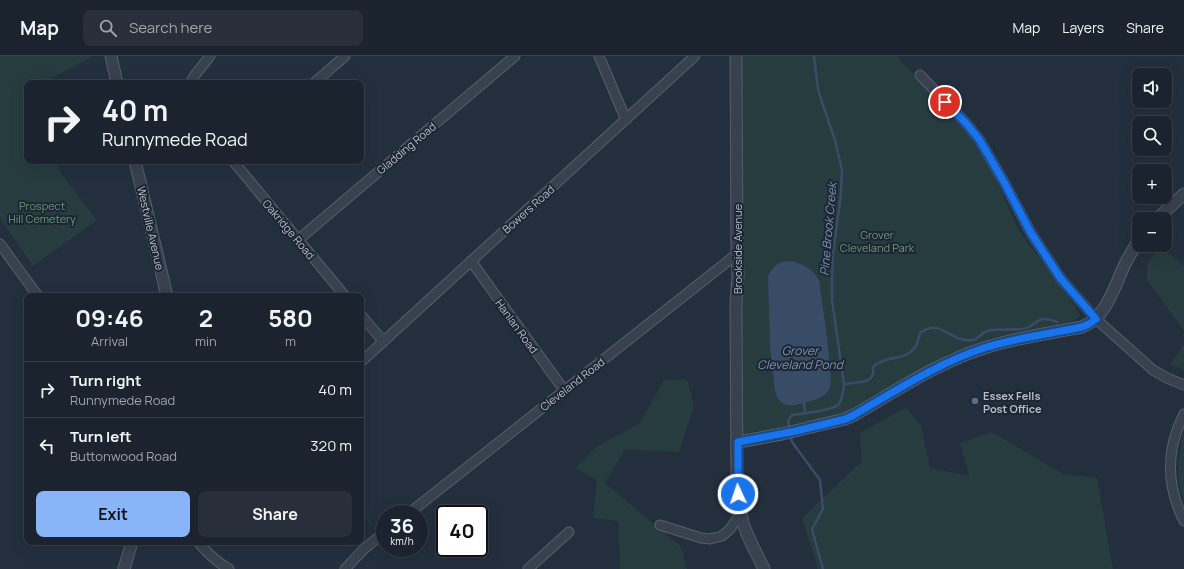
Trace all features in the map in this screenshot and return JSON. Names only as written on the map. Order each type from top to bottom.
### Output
[{"type":"street","points":[[111,56],[116,80]]},
{"type":"street","points":[[192,80],[210,56]]},
{"type":"street","points":[[317,80],[345,56]]},
{"type":"street","name":"Gladding Road","points":[[298,240],[515,56]]},
{"type":"street","points":[[599,56],[626,120]]},
{"type":"street","name":"Bowers Road","points":[[364,359],[695,56]]},
{"type":"street","name":"Brookside Avenue","points":[[736,56],[738,274],[736,302],[738,442],[737,486],[744,523],[752,546],[764,569]]},
{"type":"street","points":[[920,75],[965,122],[979,139],[1031,233],[1061,279],[1096,319],[1153,370],[1184,385]]},
{"type":"street","name":"Westville Avenue","points":[[136,164],[166,293]]},
{"type":"street","name":"Oakridge Road","points":[[235,164],[342,293]]},
{"type":"street","points":[[1165,212],[1184,194]]},
{"type":"street","points":[[0,244],[36,293]]},
{"type":"street","points":[[738,442],[782,434],[846,419],[939,367],[971,353],[997,344],[1082,327],[1089,324],[1102,312],[1132,252]]},
{"type":"street","name":"Cleveland Road","points":[[419,505],[737,254]]},
{"type":"street","name":"Hanlan Road","points":[[471,261],[564,390]]},
{"type":"street","points":[[364,319],[383,341]]},
{"type":"street","points":[[1184,414],[1172,449],[1170,478],[1174,496],[1184,521]]},
{"type":"street","points":[[660,525],[710,539],[722,536],[730,529],[741,513]]},
{"type":"street","points":[[528,569],[569,532]]},
{"type":"street","points":[[364,543],[376,537]]},
{"type":"street","points":[[124,569],[131,545]]},
{"type":"street","points":[[200,545],[206,552],[229,569]]},
{"type":"street","points":[[344,569],[362,545]]},
{"type":"green space","name":"Prospect Hill Cemetery","points":[[0,56],[93,56],[48,80],[24,80],[24,164],[59,164],[60,172],[97,220],[33,266],[0,218]]},
{"type":"green space","name":"Grover Cleveland Park","points":[[743,56],[901,56],[898,58],[961,123],[991,168],[1019,231],[1077,309],[1080,316],[1073,321],[991,338],[948,354],[852,410],[823,419],[795,424],[743,437]]},
{"type":"green space","points":[[1155,252],[1167,252],[1183,265],[1184,264],[1184,331],[1147,280],[1147,266]]},
{"type":"green space","points":[[1184,344],[1184,370],[1170,365]]},
{"type":"green space","points":[[687,379],[694,406],[679,452],[625,449],[605,483],[681,547],[687,569],[620,569],[618,521],[593,518],[597,480],[576,468],[596,447],[639,424],[664,380]]},
{"type":"green space","points":[[906,407],[921,426],[930,468],[969,476],[960,443],[992,432],[1063,474],[1097,478],[1113,569],[818,569],[802,518],[862,461],[860,433]]},
{"type":"green space","points":[[1184,433],[1184,501],[1179,484],[1178,469],[1179,454]]},
{"type":"water","name":"Grover Cleveland Pond","points":[[791,261],[807,268],[814,273],[819,280],[827,335],[831,385],[827,393],[817,399],[806,402],[805,404],[789,405],[781,402],[776,396],[775,391],[770,347],[768,276],[777,264]]},
{"type":"waterway","name":"Pine Brook Creek","points":[[790,430],[788,421],[792,415],[823,410],[838,405],[842,398],[844,384],[832,300],[833,253],[841,194],[842,170],[835,140],[818,89],[814,56]]},
{"type":"waterway","points":[[844,384],[869,380],[872,377],[873,367],[880,362],[901,357],[913,350],[917,344],[920,333],[927,329],[938,328],[959,338],[973,340],[990,330],[1025,328],[1031,326],[1038,320],[1043,319],[1057,322]]},
{"type":"waterway","points":[[804,404],[805,413]]},
{"type":"waterway","name":"Pine Brook Creek","points":[[790,435],[792,442],[820,480],[823,509],[812,529],[823,569]]},
{"type":"place","name":"Essex Fells Post Office","points":[[975,401]]},
{"type":"route","points":[[738,494],[738,442],[796,431],[846,419],[939,367],[983,348],[1082,327],[1096,319],[1061,279],[1031,233],[992,160],[979,139],[945,102]]}]
